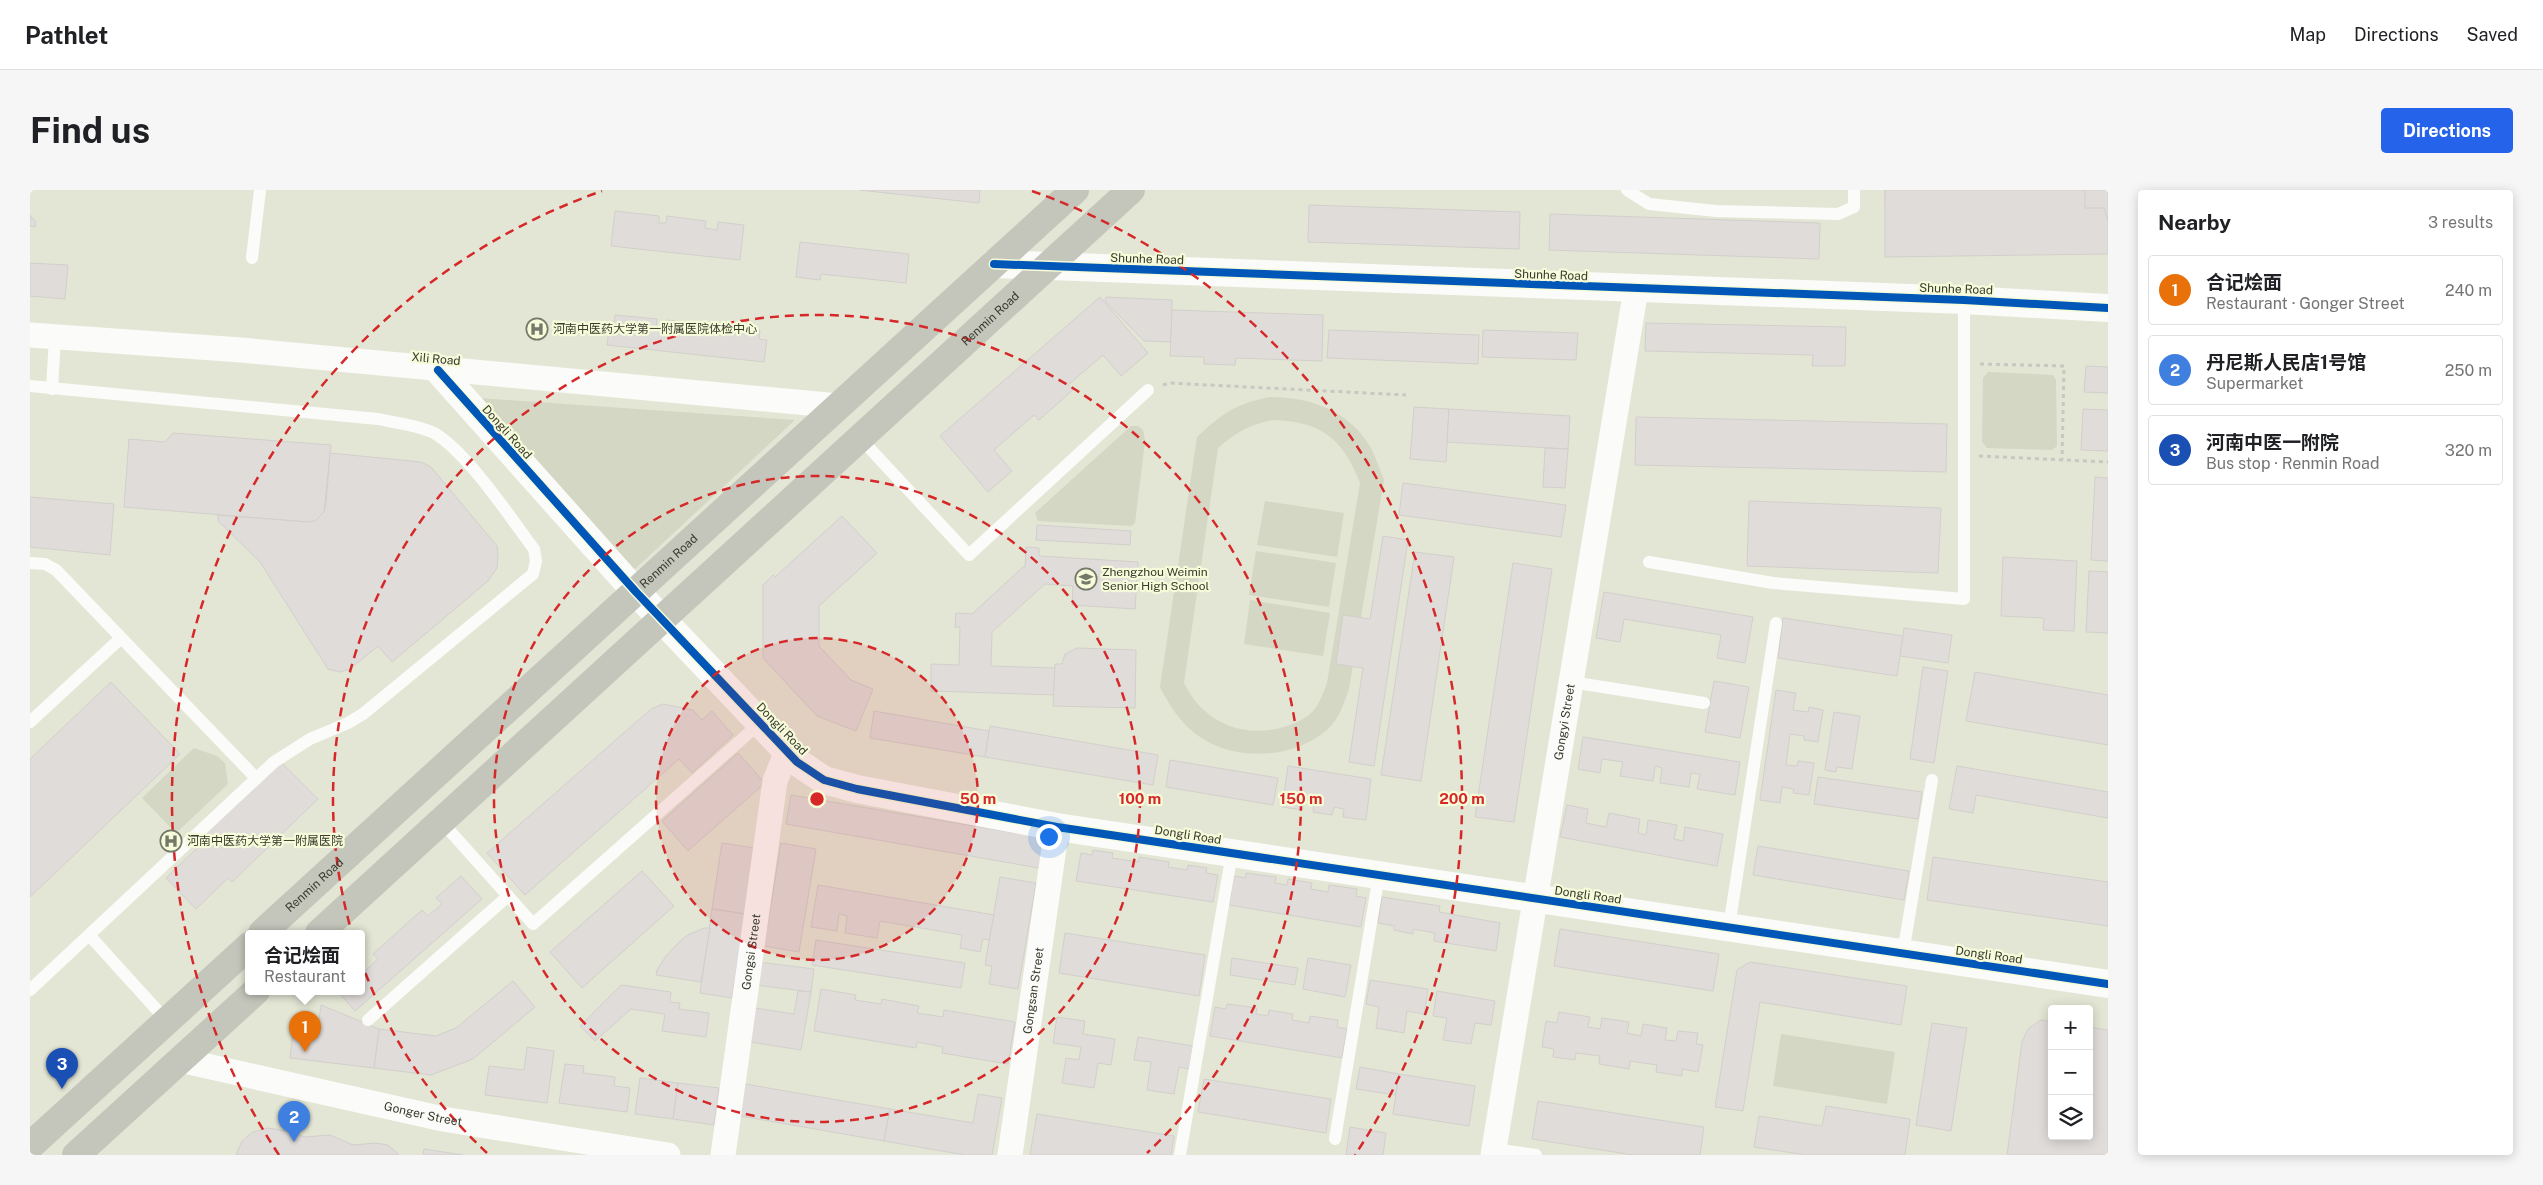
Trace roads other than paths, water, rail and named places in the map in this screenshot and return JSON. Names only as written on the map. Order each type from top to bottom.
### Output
[{"type":"main road","name":"Renmin Road","points":[[265,930],[1075,190]]},
{"type":"main road","name":"Renmin Road","points":[[322,930],[1131,190]]},
{"type":"main road","points":[[30,1146],[245,950]]},
{"type":"main road","points":[[76,1155],[252,995]]},
{"type":"street","name":"Shunhe Road","points":[[994,264],[1964,300],[2108,308]]},
{"type":"street","name":"Gongyi Street","points":[[1494,1152],[1636,289]]},
{"type":"street","name":"Xili Road","points":[[30,335],[240,350],[839,406]]},
{"type":"street","name":"Dongli Road","points":[[438,370],[636,592],[787,752],[797,762],[824,780],[849,787],[1058,827],[2108,984]]},
{"type":"street","name":"Gongsi Street","points":[[723,1155],[775,781],[787,752]]},
{"type":"street","name":"Gongsan Street","points":[[1010,1155],[1058,827]]},
{"type":"street","name":"Gonger Street","points":[[180,1060],[572,1147],[668,1155]]},
{"type":"lane","points":[[252,258],[260,190]]},
{"type":"lane","points":[[1627,190],[1649,204],[1716,211],[1838,214],[1854,208],[1854,190]]},
{"type":"lane","points":[[1649,562],[1772,582],[1964,599],[1964,300]]},
{"type":"lane","points":[[52,388],[55,337]]},
{"type":"lane","points":[[30,386],[378,419],[432,433],[445,442],[480,477],[534,548],[536,561],[533,574],[362,714],[348,723],[310,739],[274,762],[30,990]]},
{"type":"lane","points":[[860,438],[969,555],[1148,390]]},
{"type":"lane","points":[[30,563],[45,564],[56,570],[256,778]]},
{"type":"lane","points":[[1729,927],[1776,623]]},
{"type":"lane","points":[[30,722],[121,638]]},
{"type":"lane","points":[[1571,682],[1704,704]]},
{"type":"lane","points":[[441,821],[533,924],[760,723]]},
{"type":"lane","points":[[1903,953],[1932,780]]},
{"type":"lane","points":[[1180,1155],[1232,853]]},
{"type":"lane","points":[[1335,1139],[1378,874]]},
{"type":"lane","points":[[368,1020],[508,896]]},
{"type":"lane","points":[[89,935],[167,1021]]},
{"type":"lane","points":[[1494,1152],[1536,1155]]},
{"type":"place","name":"河南中医药大学第一附属医院体检中心","points":[[537,329]]},
{"type":"place","name":"Zhengzhou Weimin Senior High School","points":[[1086,579]]},
{"type":"place","name":"河南中医药大学第一附属医院","points":[[171,841]]},
{"type":"place","name":"合记烩面","points":[[305,1052]]},
{"type":"place","name":"河南中医一附院","points":[[62,1089]]},
{"type":"place","name":"丹尼斯人民店1号馆","points":[[294,1142]]}]
